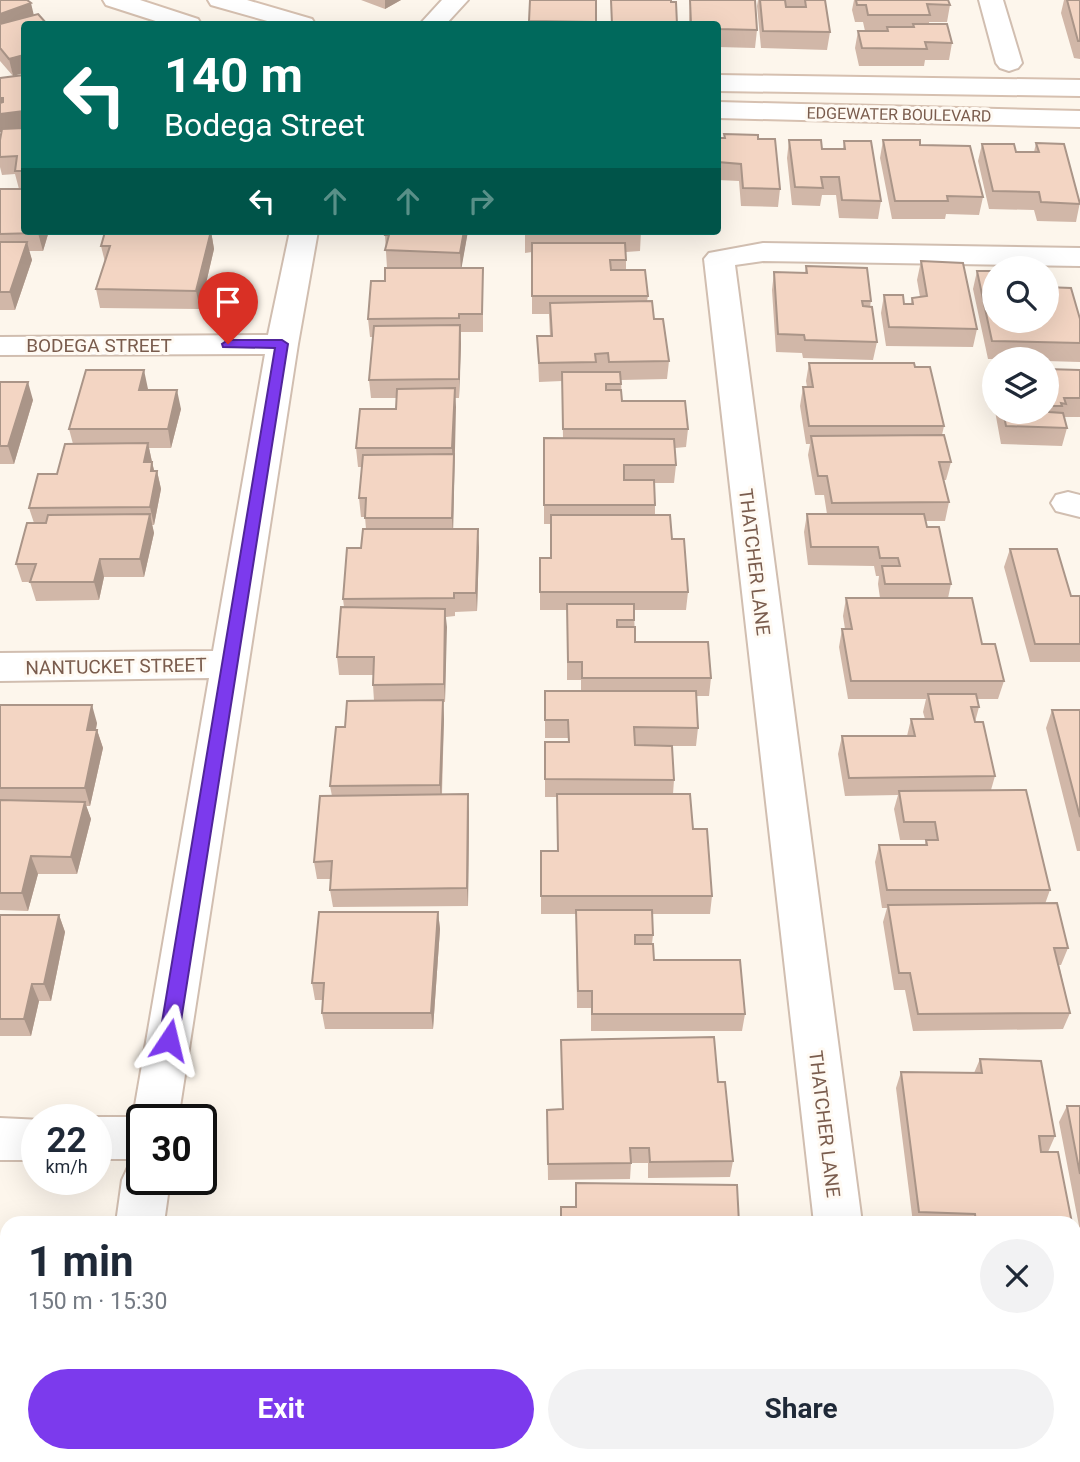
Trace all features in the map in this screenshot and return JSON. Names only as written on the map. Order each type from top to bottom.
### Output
[{"type":"street","points":[[115,0],[180,21]]},
{"type":"street","points":[[220,0],[293,21]]},
{"type":"street","points":[[435,21],[456,0]]},
{"type":"street","points":[[991,0],[1009,63]]},
{"type":"street","name":"EDGEWATER BOULEVARD","points":[[721,83],[1080,88]]},
{"type":"street","name":"EDGEWATER BOULEVARD","points":[[721,110],[1080,118]]},
{"type":"street","points":[[158,1104],[282,344],[303,235]]},
{"type":"street","name":"THATCHER LANE","points":[[837,1216],[719,259],[763,252],[1080,257]]},
{"type":"street","name":"BODEGA STREET","points":[[0,345],[282,344]]},
{"type":"street","name":"NANTUCKET STREET","points":[[0,667],[231,664]]},
{"type":"street","points":[[0,1139],[21,1139]]},
{"type":"street","points":[[141,1216],[144,1195]]},
{"type":"building","points":[[0,0],[27,0],[31,3],[0,14]]},
{"type":"building","points":[[530,0],[596,0],[596,21],[529,21]]},
{"type":"building","points":[[611,0],[676,2],[677,21],[612,21]]},
{"type":"building","points":[[690,0],[755,0],[757,30],[721,29],[721,21],[691,21]]},
{"type":"building","points":[[760,0],[785,0],[786,7],[806,7],[805,0],[825,0],[830,32],[763,31]]},
{"type":"building","points":[[856,0],[948,0],[950,5],[927,4],[930,15],[868,15],[866,5],[857,5]]},
{"type":"building","points":[[1067,0],[1080,0],[1080,41],[1078,41]]},
{"type":"building","points":[[38,14],[44,21],[21,21],[21,56],[9,59],[0,48],[0,24]]},
{"type":"building","points":[[913,24],[947,24],[952,43],[925,42],[927,49],[862,48],[858,31],[888,31],[887,27],[914,27]]},
{"type":"building","points":[[21,75],[21,111],[0,114],[3,98],[0,98],[0,78]]},
{"type":"building","points":[[21,128],[21,171],[15,171],[17,156],[0,157],[2,129]]},
{"type":"building","points":[[724,134],[758,135],[758,139],[775,139],[780,189],[743,188],[741,164],[721,162],[721,138],[725,138]]},
{"type":"building","points":[[789,140],[821,140],[822,149],[845,149],[844,141],[871,141],[881,201],[842,200],[839,177],[821,177],[823,188],[795,187]]},
{"type":"building","points":[[883,140],[920,140],[920,145],[970,146],[983,197],[947,196],[948,201],[895,201]]},
{"type":"building","points":[[1036,143],[1064,144],[1080,204],[1041,202],[1039,192],[993,191],[982,144],[1014,144],[1016,152],[1039,152]]},
{"type":"building","points":[[0,189],[21,189],[21,233],[0,234]]},
{"type":"building","points":[[104,235],[210,235],[196,291],[96,289],[110,246],[101,246]]},
{"type":"building","points":[[389,235],[463,235],[460,253],[385,250]]},
{"type":"building","points":[[0,242],[27,242],[10,292],[0,292]]},
{"type":"building","points":[[532,243],[625,243],[626,260],[610,260],[611,270],[645,270],[648,296],[532,296]]},
{"type":"building","points":[[921,261],[963,263],[977,329],[889,327],[884,295],[903,295],[904,304],[913,304],[912,298],[927,296]]},
{"type":"building","points":[[806,266],[867,268],[871,301],[862,301],[863,306],[872,307],[877,342],[805,340],[804,335],[778,334],[774,272],[807,273]]},
{"type":"building","points":[[385,268],[483,268],[482,314],[459,314],[459,318],[368,319],[371,281],[385,281]]},
{"type":"building","points":[[977,271],[982,271],[982,294]]},
{"type":"building","points":[[1059,288],[1071,288],[1080,319],[1080,343],[992,341],[990,333],[1059,333]]},
{"type":"building","points":[[652,301],[654,319],[663,319],[669,361],[609,362],[608,353],[595,354],[596,362],[539,363],[537,336],[552,336],[550,303]]},
{"type":"building","points":[[460,325],[459,379],[369,380],[374,326]]},
{"type":"building","points":[[809,363],[914,363],[915,367],[930,367],[944,426],[809,426],[803,387],[813,387]]},
{"type":"building","points":[[1059,369],[1080,370],[1080,398],[1064,398],[1066,404],[1061,403],[1062,406],[1059,406]]},
{"type":"building","points":[[86,370],[144,370],[139,390],[177,390],[168,429],[69,429]]},
{"type":"building","points":[[562,372],[620,372],[621,384],[606,384],[606,390],[621,390],[622,401],[685,401],[688,429],[563,429]]},
{"type":"building","points":[[0,382],[28,382],[8,446],[0,446]]},
{"type":"building","points":[[455,388],[452,448],[356,448],[360,409],[396,409],[397,389]]},
{"type":"building","points":[[1059,413],[1063,413],[1067,428],[1006,426],[1059,424]]},
{"type":"building","points":[[944,435],[951,462],[939,462],[949,502],[832,503],[827,476],[818,476],[811,436]]},
{"type":"building","points":[[544,438],[674,439],[676,465],[624,465],[624,480],[654,480],[655,505],[544,505]]},
{"type":"building","points":[[148,443],[144,462],[152,462],[151,471],[157,471],[150,507],[29,508],[38,474],[57,474],[65,444]]},
{"type":"building","points":[[454,454],[452,518],[365,518],[366,498],[359,498],[363,455]]},
{"type":"building","points":[[150,514],[140,559],[100,559],[94,582],[30,582],[36,564],[16,564],[27,523],[46,523],[48,515]]},
{"type":"building","points":[[807,514],[924,514],[927,527],[939,527],[951,584],[885,584],[882,566],[900,566],[898,558],[880,558],[878,547],[811,547]]},
{"type":"building","points":[[551,515],[670,515],[672,539],[684,539],[688,592],[540,592],[540,558],[551,558]]},
{"type":"building","points":[[363,529],[478,529],[476,593],[454,593],[454,598],[343,599],[347,548],[361,548]]},
{"type":"building","points":[[1010,549],[1057,549],[1071,596],[1080,596],[1080,644],[1035,644]]},
{"type":"building","points":[[846,598],[972,598],[982,644],[995,644],[1004,681],[851,681],[842,629],[852,629]]},
{"type":"building","points":[[567,604],[634,604],[634,620],[617,620],[617,627],[635,627],[635,642],[708,642],[711,678],[582,678],[582,662],[568,662]]},
{"type":"building","points":[[341,607],[445,609],[444,684],[373,685],[374,657],[337,657]]},
{"type":"building","points":[[545,691],[696,691],[698,728],[634,727],[635,745],[672,746],[674,780],[545,779],[545,742],[569,742],[568,720],[545,720]]},
{"type":"building","points":[[928,694],[976,694],[979,707],[971,707],[975,722],[983,722],[995,776],[849,778],[842,736],[915,736],[911,719],[933,719]]},
{"type":"building","points":[[443,700],[440,785],[330,786],[336,727],[345,727],[347,701]]},
{"type":"building","points":[[0,705],[92,705],[87,730],[97,730],[85,788],[0,788]]},
{"type":"building","points":[[1052,710],[1080,710],[1080,817]]},
{"type":"building","points":[[1026,790],[1050,890],[887,890],[879,845],[927,845],[926,840],[938,840],[935,822],[904,822],[899,791]]},
{"type":"building","points":[[468,794],[467,888],[330,890],[332,861],[314,862],[320,796]]},
{"type":"building","points":[[557,794],[690,794],[693,829],[707,829],[712,896],[541,896],[541,851],[558,851]]},
{"type":"building","points":[[0,800],[85,802],[71,857],[31,856],[22,893],[0,893]]},
{"type":"building","points":[[1057,903],[1068,948],[1054,948],[1070,1013],[918,1014],[910,973],[899,973],[888,905]]},
{"type":"building","points":[[576,910],[652,910],[653,935],[635,935],[635,944],[653,944],[654,960],[740,960],[745,1014],[592,1014],[592,991],[578,991]]},
{"type":"building","points":[[319,912],[438,912],[431,1013],[322,1013],[324,983],[312,983]]},
{"type":"building","points":[[0,915],[59,915],[44,984],[32,984],[24,1019],[0,1019]]},
{"type":"building","points":[[714,1037],[718,1082],[725,1082],[733,1161],[650,1162],[649,1148],[630,1148],[631,1163],[548,1164],[547,1110],[563,1109],[561,1040]]},
{"type":"building","points":[[980,1059],[1041,1061],[1055,1136],[1039,1136],[1041,1152],[1058,1152],[1071,1216],[975,1216],[919,1212],[901,1072],[982,1073]]},
{"type":"building","points":[[1067,1106],[1080,1106],[1080,1174]]},
{"type":"building","points":[[576,1183],[737,1185],[739,1216],[561,1216],[561,1207],[576,1207]]},
{"type":"route","points":[[169,1040],[282,344],[228,344]]}]
